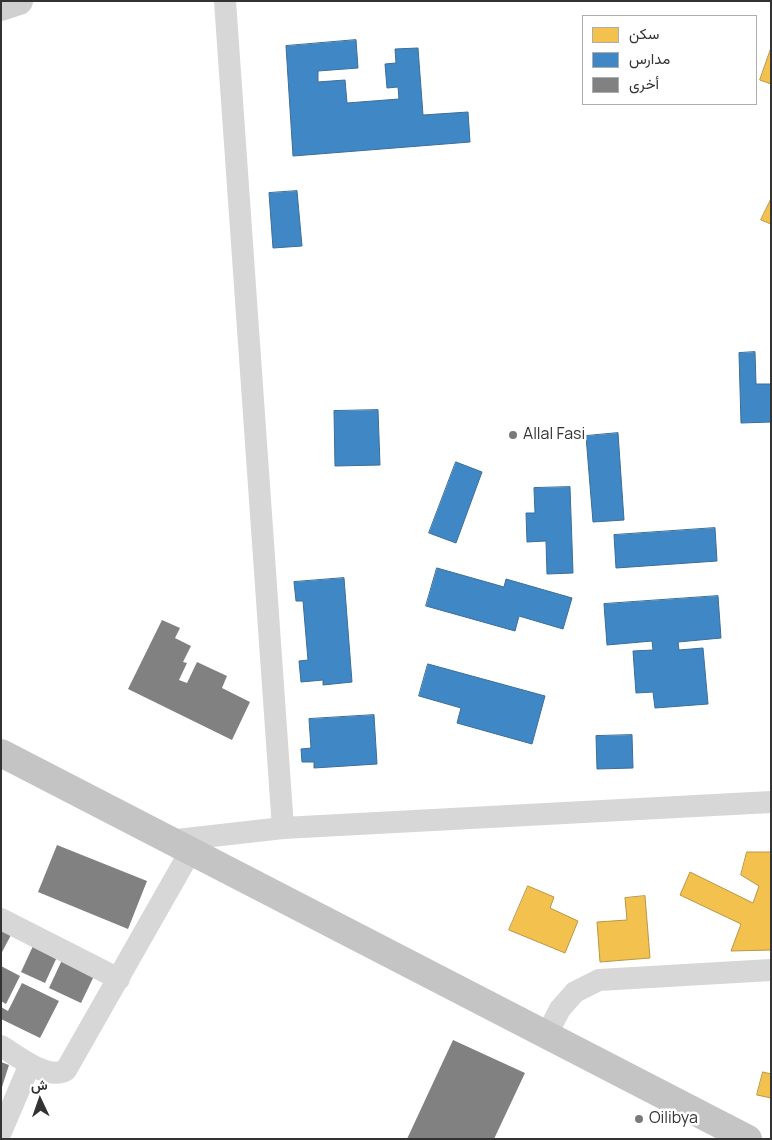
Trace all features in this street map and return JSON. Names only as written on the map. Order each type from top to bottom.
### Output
[{"type":"highway","points":[[1,754],[748,1139]]},
{"type":"street","points":[[1,7],[19,1]]},
{"type":"street","points":[[225,1],[283,828]]},
{"type":"street","points":[[1,1046],[48,1073],[60,1074],[66,1070],[118,979],[179,846],[283,828],[771,802]]},
{"type":"street","points":[[1,920],[118,979]]},
{"type":"street","points":[[547,1034],[560,1009],[575,992],[599,980],[771,970]]},
{"type":"street","points":[[1,1132],[30,1064]]},
{"type":"building: سكن","points":[[771,48],[771,84],[760,80]]},
{"type":"building: سكن","points":[[771,199],[771,224],[761,220]]},
{"type":"building: سكن","points":[[747,852],[771,852],[771,950],[731,951],[741,924],[680,895],[690,872],[753,903],[759,886],[741,875]]},
{"type":"building: سكن","points":[[528,886],[554,897],[550,908],[578,921],[565,953],[509,930]]},
{"type":"building: سكن","points":[[645,896],[650,958],[600,962],[597,922],[627,920],[625,898]]},
{"type":"building: سكن","points":[[763,1072],[771,1074],[771,1098],[757,1095]]},
{"type":"building: مدارس","points":[[356,40],[358,68],[318,71],[318,82],[345,80],[347,103],[399,99],[398,87],[387,88],[385,64],[396,63],[395,49],[418,48],[423,115],[468,112],[470,142],[293,156],[286,46]]},
{"type":"building: مدارس","points":[[297,191],[302,246],[273,248],[269,193]]},
{"type":"building: مدارس","points":[[755,352],[756,384],[771,384],[771,422],[741,423],[739,353]]},
{"type":"building: مدارس","points":[[378,410],[380,465],[335,466],[334,411]]},
{"type":"building: مدارس","points":[[618,433],[624,520],[593,522],[586,436]]},
{"type":"building: مدارس","points":[[456,462],[482,472],[456,543],[429,533]]},
{"type":"building: مدارس","points":[[570,487],[573,573],[547,574],[546,541],[527,542],[526,513],[535,513],[534,488]]},
{"type":"building: مدارس","points":[[715,528],[717,561],[616,568],[614,535]]},
{"type":"building: مدارس","points":[[437,568],[504,587],[506,579],[572,598],[563,629],[519,616],[515,631],[426,606]]},
{"type":"building: مدارس","points":[[344,578],[352,682],[323,685],[323,680],[301,682],[299,661],[308,660],[303,601],[296,601],[294,582]]},
{"type":"building: مدارس","points":[[718,596],[721,638],[678,642],[679,650],[703,648],[708,704],[655,708],[653,692],[636,693],[633,651],[653,650],[652,641],[607,645],[604,604]]},
{"type":"building: مدارس","points":[[428,664],[545,696],[532,744],[457,723],[461,708],[419,696]]},
{"type":"building: مدارس","points":[[374,715],[377,764],[314,768],[314,762],[302,762],[301,749],[311,748],[309,719]]},
{"type":"building: مدارس","points":[[632,735],[633,768],[597,769],[596,736]]},
{"type":"building: أخرى","points":[[162,620],[180,628],[175,638],[191,646],[183,662],[187,663],[179,680],[187,683],[197,662],[227,676],[222,688],[250,702],[232,740],[128,689]]},
{"type":"building: أخرى","points":[[57,845],[147,881],[128,929],[38,892]]},
{"type":"building: أخرى","points":[[1,930],[11,935],[1,954]]},
{"type":"building: أخرى","points":[[33,946],[57,957],[45,983],[21,972]]},
{"type":"building: أخرى","points":[[62,960],[94,976],[81,1003],[49,988]]},
{"type":"building: أخرى","points":[[1,966],[20,976],[6,1004],[1,1001]]},
{"type":"building: أخرى","points":[[22,983],[59,1001],[40,1038],[1,1019],[1,1007],[8,1011]]},
{"type":"building: أخرى","points":[[453,1040],[525,1073],[494,1139],[407,1139]]},
{"type":"building: أخرى","points":[[1,1062],[9,1065],[2,1087],[1,1087]]},
{"type":"place","name":"Allal Fasi","points":[[513,435]]},
{"type":"place","name":"Oilibya","points":[[639,1119]]}]
